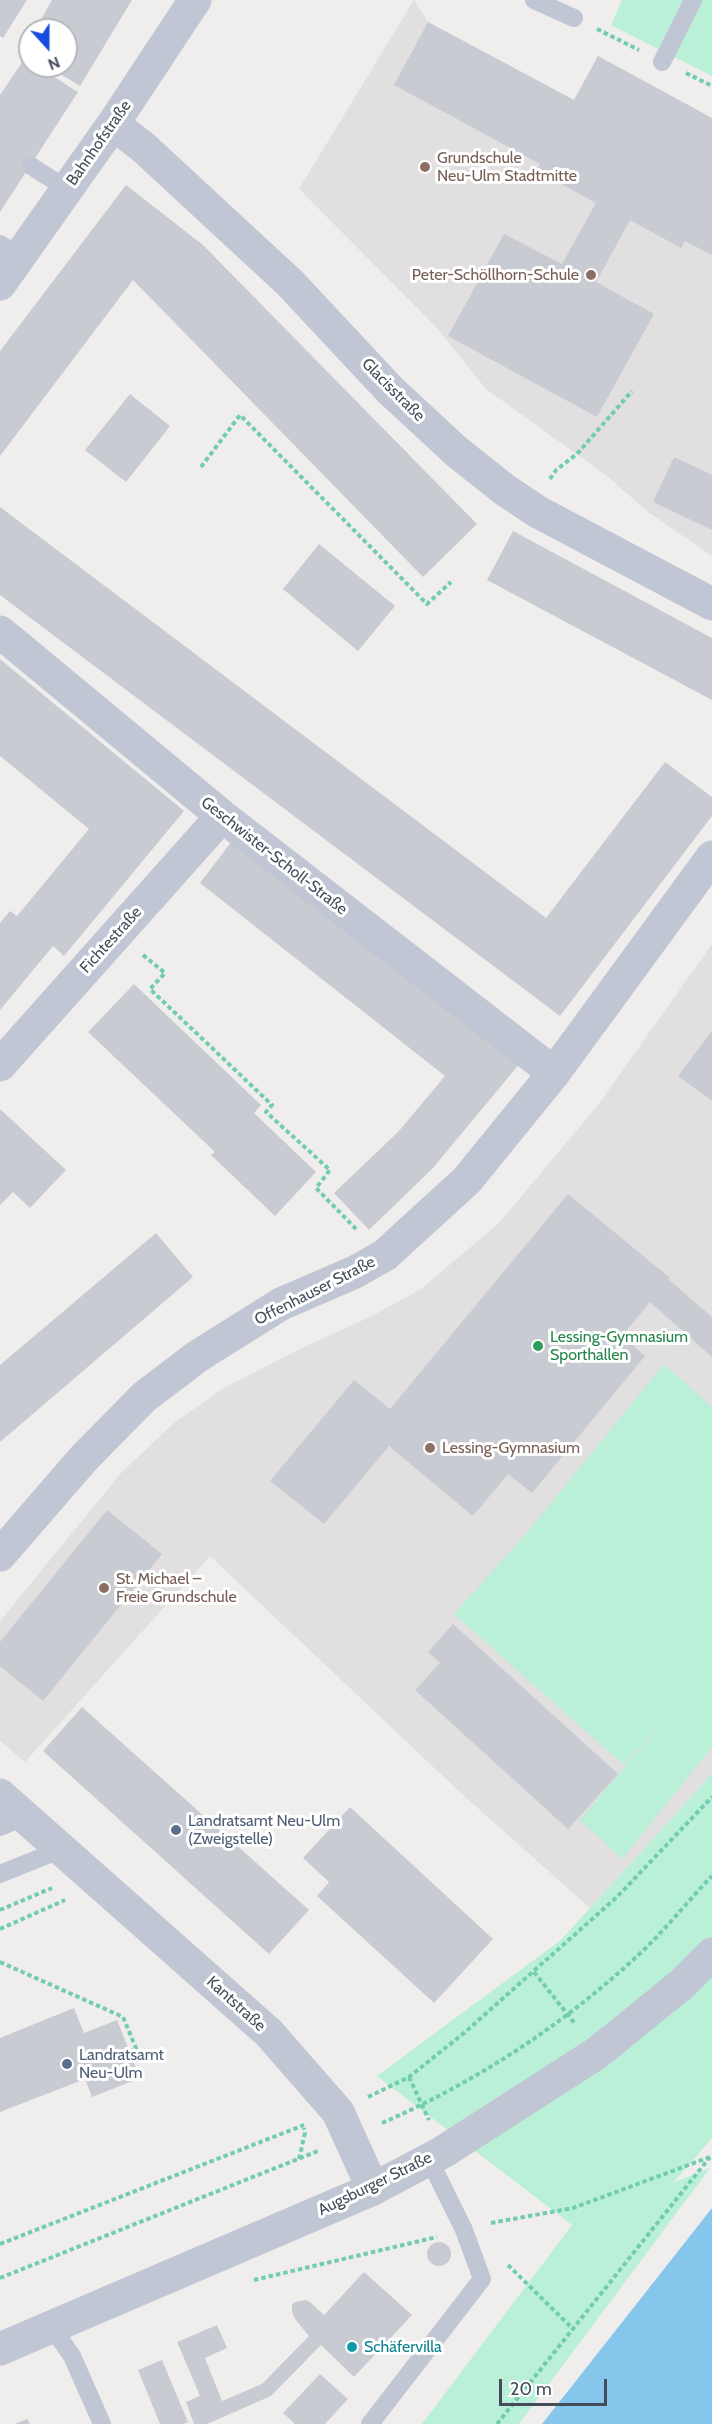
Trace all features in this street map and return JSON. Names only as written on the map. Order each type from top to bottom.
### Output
[{"type":"street","name":"Bahnhofstraße","points":[[0,284],[10,250],[67,189],[195,0]]},
{"type":"street","name":"Glacisstraße","points":[[113,124],[143,147],[290,283],[390,390],[457,452],[530,507],[712,604]]},
{"type":"street","name":"Geschwister-Scholl-Straße","points":[[0,632],[222,816],[554,1073]]},
{"type":"street","name":"Fichtestraße","points":[[0,1065],[222,816]]},
{"type":"street","name":"Offenhauser Straße","points":[[0,1555],[84,1458],[144,1397],[198,1356],[281,1305],[355,1272],[386,1255],[467,1180],[554,1073],[712,857]]},
{"type":"street","name":"Kantstraße","points":[[0,1795],[12,1822],[62,1849],[268,2033],[338,2112],[373,2189]]},
{"type":"street","name":"Augsburger Straße","points":[[0,2349],[373,2189],[429,2159],[597,2053],[682,1984],[712,1954]]},
{"type":"lane","points":[[534,0],[574,18]]},
{"type":"lane","points":[[662,62],[693,0]]},
{"type":"lane","points":[[31,166],[67,189]]},
{"type":"lane","points":[[0,1874],[62,1849]]},
{"type":"lane","points":[[370,2424],[482,2280],[464,2230],[429,2159]]},
{"type":"lane","points":[[51,2326],[72,2356],[102,2424]]},
{"type":"path","points":[[574,18],[662,62]]},
{"type":"path","points":[[530,507],[556,470],[577,454],[632,392]]},
{"type":"path","points":[[201,467],[240,415],[427,604],[451,582]]},
{"type":"path","points":[[117,933],[165,973],[150,989],[272,1105],[266,1112],[330,1170],[316,1188],[366,1240],[386,1255]]},
{"type":"path","points":[[0,2244],[338,2112],[409,2077],[464,2033],[617,1897],[712,1797]]},
{"type":"path","points":[[399,2116],[422,2106],[484,2071],[568,2014],[635,1959],[712,1876]]},
{"type":"path","points":[[0,1929],[78,1895],[96,1880]]},
{"type":"path","points":[[0,1910],[38,1894]]},
{"type":"path","points":[[0,1962],[123,2017],[136,2048],[129,2051]]},
{"type":"path","points":[[534,1972],[578,2028]]},
{"type":"path","points":[[245,2283],[464,2230],[573,2208],[711,2156]]},
{"type":"path","points":[[497,2424],[711,2156]]},
{"type":"path","points":[[0,2278],[299,2159]]},
{"type":"path","points":[[505,2262],[573,2329]]},
{"type":"shaded area","name":"Peter-Schöllhorn-Schule","points":[[414,0],[428,22],[574,100],[598,56],[712,118],[712,556],[648,512],[607,476],[486,389],[438,329],[299,189]]},
{"type":"shaded area","name":"Lessing-Gymnasium","points":[[712,944],[712,1774],[590,1908],[463,1795],[210,1556],[25,1762],[0,1741],[0,1621],[122,1472],[174,1423],[224,1388],[300,1349],[372,1316],[421,1289],[499,1223],[598,1105]]},
{"type":"green space","points":[[622,0],[712,0],[712,76],[611,25]]},
{"type":"green space","points":[[664,1364],[712,1407],[712,1747],[622,1859],[580,1820],[667,1717],[624,1765],[454,1614],[525,1535]]},
{"type":"green space","points":[[712,1774],[712,2138],[673,2183],[710,2168],[519,2424],[422,2424],[572,2225],[377,2076],[561,1940]]},
{"type":"water","points":[[712,2208],[712,2424],[542,2424]]},
{"type":"building","points":[[0,0],[27,0],[3,38],[0,36]]},
{"type":"building","points":[[52,0],[132,0],[80,86],[67,78],[78,78],[78,18],[42,18]]},
{"type":"building","points":[[428,22],[574,100],[598,56],[712,118],[712,255],[685,241],[681,248],[630,220],[596,282],[654,314],[597,417],[448,336],[504,234],[562,264],[596,203],[536,170],[540,164],[394,85]]},
{"type":"building","points":[[18,68],[18,78],[56,78],[78,92],[0,212],[0,95]]},
{"type":"building","points":[[126,185],[203,245],[477,524],[423,577],[133,280],[0,456],[0,351]]},
{"type":"building","points":[[130,394],[170,426],[126,482],[85,450]]},
{"type":"building","points":[[674,457],[712,475],[712,530],[653,502]]},
{"type":"building","points":[[0,507],[546,918],[665,762],[712,797],[712,816],[560,1016],[0,595]]},
{"type":"building","points":[[513,531],[712,638],[712,700],[487,580]]},
{"type":"building","points":[[319,544],[395,606],[358,651],[283,589]]},
{"type":"building","points":[[0,659],[184,811],[64,956],[53,946],[0,1010],[0,923],[10,911],[17,916],[89,829],[0,756]]},
{"type":"building","points":[[235,837],[521,1062],[433,1168],[369,1230],[334,1193],[398,1132],[445,1076],[200,883]]},
{"type":"building","points":[[134,984],[261,1105],[254,1113],[316,1172],[275,1216],[211,1155],[215,1152],[88,1032]]},
{"type":"building","points":[[712,1031],[712,1101],[678,1076]]},
{"type":"building","points":[[0,1109],[66,1170],[30,1208],[13,1192],[0,1205]]},
{"type":"building","name":"Lessing-Gymnasium Sporthallen","points":[[568,1194],[670,1278],[668,1279],[712,1317],[712,1357],[650,1302],[622,1336],[645,1356],[532,1493],[508,1474],[473,1516],[389,1446],[324,1524],[270,1481],[354,1380],[390,1409]]},
{"type":"building","points":[[156,1233],[193,1277],[0,1442],[0,1365]]},
{"type":"building","points":[[107,1510],[162,1554],[43,1701],[0,1666],[0,1642]]},
{"type":"building","points":[[453,1624],[618,1774],[568,1829],[415,1690],[440,1663],[428,1652]]},
{"type":"building","name":"Landratsamt Neu-Ulm (Zweigstelle)","points":[[82,1707],[309,1910],[269,1954],[43,1751]]},
{"type":"building","points":[[350,1807],[493,1939],[434,2003],[317,1896],[329,1882],[303,1858]]},
{"type":"building","name":"Landratsamt Neu-Ulm","points":[[74,2008],[84,2033],[117,2020],[140,2078],[92,2097],[85,2079],[0,2112],[0,2038]]},
{"type":"building","points":[[439,2242],[448,2245],[451,2254],[448,2263],[439,2266],[430,2263],[427,2254],[430,2245]]},
{"type":"building","name":"Schäfervilla","points":[[364,2272],[412,2315],[354,2377],[321,2345],[271,2396],[207,2424],[194,2424],[186,2402],[200,2396],[177,2342],[217,2325],[227,2348],[205,2358],[222,2401],[262,2384],[309,2336],[292,2312],[292,2305],[295,2302],[305,2300],[310,2302],[324,2315]]},
{"type":"building","points":[[162,2360],[188,2422],[183,2424],[160,2424],[138,2370]]},
{"type":"building","points":[[320,2374],[348,2399],[325,2424],[295,2424],[283,2413]]},
{"type":"building","points":[[27,2419],[30,2424],[15,2424]]},
{"type":"place","name":"Grundschule Neu-Ulm Stadtmitte","points":[[425,167]]},
{"type":"place","name":"Peter-Schöllhorn-Schule","points":[[591,275]]},
{"type":"place","name":"Lessing-Gymnasium Sporthallen","points":[[538,1346]]},
{"type":"place","name":"Lessing-Gymnasium","points":[[430,1448]]},
{"type":"place","name":"St. Michael – Freie Grundschule","points":[[104,1588]]},
{"type":"place","name":"Landratsamt Neu-Ulm (Zweigstelle)","points":[[176,1830]]},
{"type":"place","name":"Landratsamt Neu-Ulm","points":[[67,2064]]},
{"type":"place","name":"Schäfervilla","points":[[352,2347]]}]
